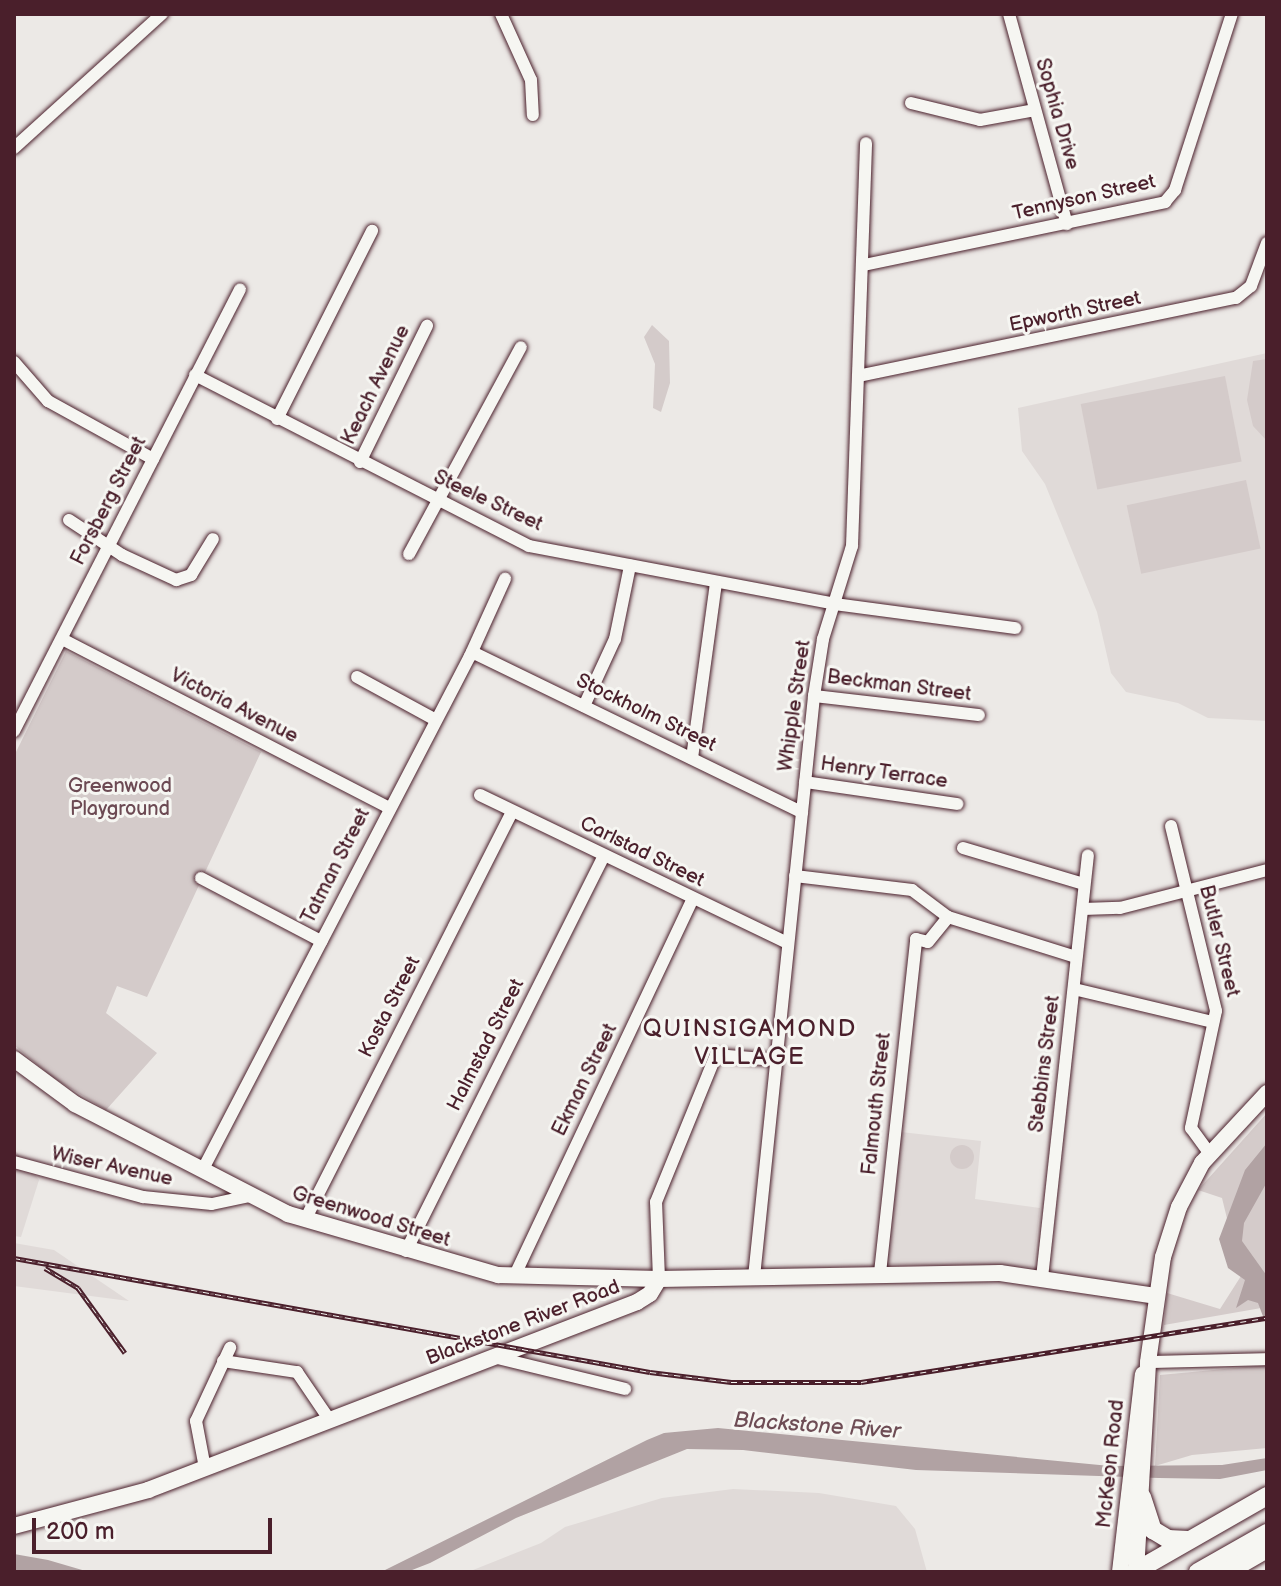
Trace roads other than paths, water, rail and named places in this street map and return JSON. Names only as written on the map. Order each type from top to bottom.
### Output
[{"type":"highway","points":[[1131,1572],[1267,1496]]},
{"type":"highway","points":[[1135,1497],[1153,1530],[1168,1539],[1191,1540]]},
{"type":"highway","points":[[1198,1572],[1267,1533]]},
{"type":"highway","points":[[1227,1572],[1267,1549]]},
{"type":"highway","points":[[1251,1572],[1267,1562]]},
{"type":"main road","name":"Greenwood Street","points":[[14,1059],[75,1104],[251,1196],[305,1220],[406,1251],[514,1277],[659,1279]]},
{"type":"main road","name":"McKeon Road","points":[[1131,1572],[1139,1448],[1137,1397],[1148,1362],[1155,1296],[1179,1207],[1209,1153],[1267,1093]]},
{"type":"main road","points":[[659,1279],[880,1273],[1042,1278],[1155,1296]]},
{"type":"main road","name":"Blackstone River Road","points":[[14,1526],[108,1504],[205,1468],[637,1302],[650,1294],[659,1279]]},
{"type":"street","points":[[14,148],[162,14]]},
{"type":"street","points":[[501,14],[531,80],[533,115]]},
{"type":"street","name":"Sophia Drive","points":[[1009,14],[1067,224]]},
{"type":"street","name":"Tennyson Street","points":[[864,265],[1151,207],[1171,197],[1232,14]]},
{"type":"street","points":[[911,103],[980,120],[1035,110]]},
{"type":"street","name":"Whipple Street","points":[[754,1277],[814,696],[852,546],[866,143]]},
{"type":"street","points":[[277,419],[372,231]]},
{"type":"street","name":"Epworth Street","points":[[858,376],[1236,298],[1251,286],[1267,243]]},
{"type":"street","name":"Forsberg Street","points":[[14,731],[240,290]]},
{"type":"street","name":"Keach Avenue","points":[[360,462],[427,326]]},
{"type":"street","points":[[409,554],[440,502],[521,347]]},
{"type":"street","points":[[14,362],[48,401],[153,459]]},
{"type":"street","name":"Steele Street","points":[[195,375],[529,546],[835,604],[1015,628]]},
{"type":"street","points":[[69,520],[109,545],[180,580],[193,573],[213,539]]},
{"type":"street","points":[[584,706],[615,639],[630,566]]},
{"type":"street","name":"Tatman Street","points":[[202,1171],[434,719],[472,652],[505,579]]},
{"type":"street","points":[[692,758],[716,583]]},
{"type":"street","name":"Victoria Avenue","points":[[62,639],[389,808]]},
{"type":"street","name":"Stockholm Street","points":[[472,652],[802,812]]},
{"type":"street","points":[[357,677],[434,719]]},
{"type":"street","name":"Beckman Street","points":[[814,696],[979,715]]},
{"type":"street","name":"Henry Terrace","points":[[805,782],[957,804]]},
{"type":"street","name":"Carlstad Street","points":[[480,795],[692,900],[787,943]]},
{"type":"street","name":"Kosta Street","points":[[305,1220],[512,812]]},
{"type":"street","name":"Butler Street","points":[[1171,826],[1214,998],[1213,1022],[1191,1128],[1209,1153]]},
{"type":"street","points":[[963,848],[1084,884]]},
{"type":"street","name":"Stebbins Street","points":[[1042,1278],[1088,855]]},
{"type":"street","name":"Halmstad Street","points":[[406,1251],[604,856]]},
{"type":"street","points":[[1083,909],[1120,908],[1267,870]]},
{"type":"street","points":[[795,876],[912,890],[948,917],[1076,957]]},
{"type":"street","points":[[201,878],[321,941]]},
{"type":"street","name":"Ekman Street","points":[[514,1277],[692,900]]},
{"type":"street","name":"Falmouth Street","points":[[880,1273],[916,939],[928,942],[948,917]]},
{"type":"street","points":[[1074,989],[1213,1022]]},
{"type":"street","points":[[659,1279],[656,1202],[716,1055],[775,1060]]},
{"type":"street","name":"Wiser Avenue","points":[[14,1162],[143,1197],[212,1204],[251,1196]]},
{"type":"street","points":[[205,1468],[196,1421],[230,1348]]},
{"type":"street","points":[[491,1356],[625,1389]]},
{"type":"street","points":[[1148,1362],[1267,1359]]},
{"type":"street","points":[[223,1361],[297,1372],[329,1419]]},
{"type":"railway","points":[[14,1258],[650,1372],[731,1382],[861,1382],[1267,1318]]},
{"type":"railway","points":[[45,1268],[78,1288],[125,1353]]},
{"type":"district","name":"QUINSIGAMOND VILLAGE","points":[[750,1043]]},
{"type":"park label","name":"Greenwood Playground","points":[[120,798]]},
{"type":"water label","name":"Blackstone River","points":[[817,1426]]}]
